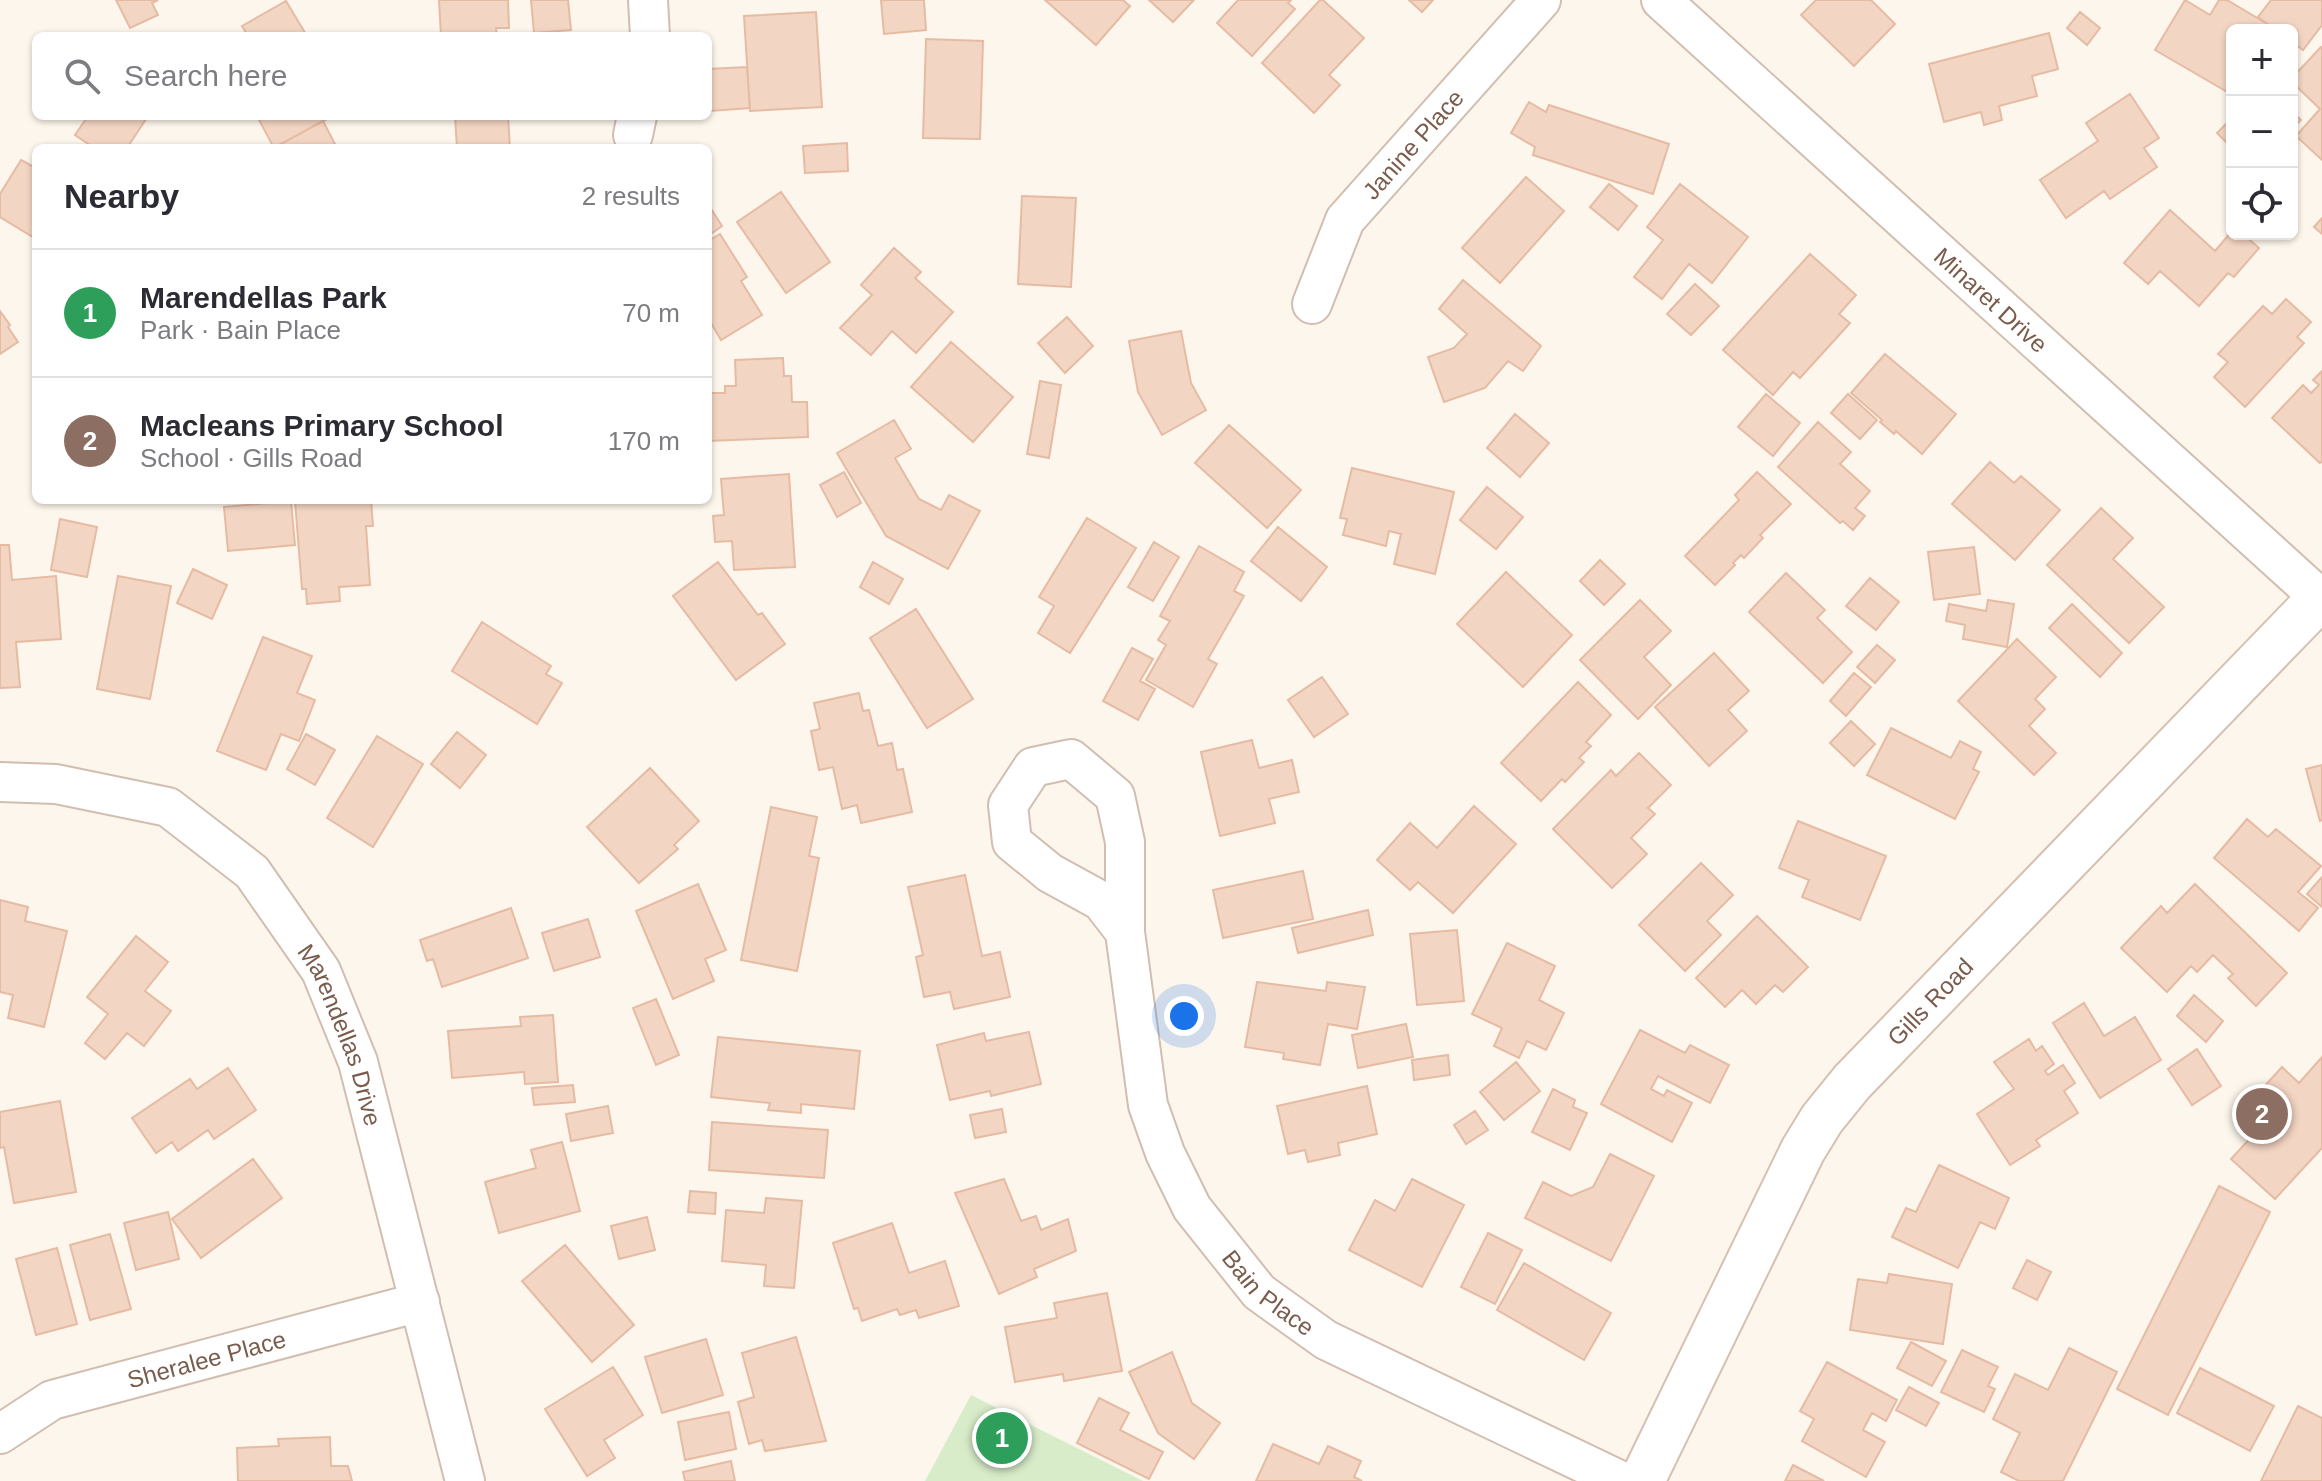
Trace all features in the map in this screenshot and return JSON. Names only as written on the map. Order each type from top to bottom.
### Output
[{"type":"street","points":[[648,0],[650,32]]},
{"type":"street","name":"Janine Place","points":[[1312,304],[1345,220],[1541,0]]},
{"type":"street","name":"Minaret Drive","points":[[1661,0],[2321,597]]},
{"type":"street","name":"Gills Road","points":[[1642,1481],[1803,1150],[1822,1119],[1852,1082],[2321,597]]},
{"type":"street","name":"Marendellas Drive","points":[[0,782],[56,784],[168,807],[252,872],[321,971],[358,1062],[465,1481]]},
{"type":"street","name":"Bain Place","points":[[1125,932],[1148,1105],[1165,1153],[1192,1208],[1259,1292],[1326,1340],[1621,1481]]},
{"type":"street","name":"Sheralee Place","points":[[0,1434],[52,1400],[420,1302]]},
{"type":"green space","points":[[971,1395],[1143,1481],[925,1481]]},
{"type":"building","points":[[116,0],[158,0],[152,3],[158,15],[130,28]]},
{"type":"building","points":[[439,0],[508,0],[509,28],[496,28],[496,32],[441,32]]},
{"type":"building","points":[[531,0],[568,0],[571,30],[534,32]]},
{"type":"building","points":[[881,0],[924,0],[926,30],[884,34]]},
{"type":"building","points":[[1045,0],[1123,0],[1130,6],[1096,45]]},
{"type":"building","points":[[1149,0],[1194,0],[1173,22]]},
{"type":"building","points":[[1238,0],[1291,0],[1288,3],[1295,9],[1252,56],[1217,23]]},
{"type":"building","points":[[1320,0],[1364,38],[1329,75],[1340,85],[1314,113],[1262,63]]},
{"type":"building","points":[[1409,0],[1433,0],[1422,12]]},
{"type":"building","points":[[1816,0],[1871,0],[1895,24],[1854,66],[1801,15]]},
{"type":"building","points":[[2185,0],[2210,15],[2219,0],[2227,0],[2267,24],[2226,24],[2226,91],[2155,50]]},
{"type":"building","points":[[2271,0],[2322,0],[2322,25],[2303,50],[2298,46],[2298,24],[2268,24],[2258,17]]},
{"type":"building","points":[[286,1],[305,32],[246,32],[242,26]]},
{"type":"building","points":[[816,12],[822,107],[750,111],[744,16]]},
{"type":"building","points":[[2080,12],[2100,28],[2087,45],[2067,28]]},
{"type":"building","points":[[2049,33],[2058,69],[2032,76],[2037,96],[1999,106],[2002,120],[1984,125],[1981,112],[1944,122],[1929,64]]},
{"type":"building","points":[[926,39],[983,41],[980,139],[923,138]]},
{"type":"building","points":[[2321,47],[2322,160],[2298,138],[2298,134],[2320,109],[2298,88],[2298,72]]},
{"type":"building","points":[[747,67],[750,108],[712,111],[712,69]]},
{"type":"building","points":[[2130,94],[2159,138],[2144,148],[2157,167],[2110,199],[2104,191],[2066,218],[2040,180],[2098,141],[2086,123]]},
{"type":"building","points":[[1529,102],[1546,112],[1549,105],[1669,144],[1653,194],[1533,155],[1535,147],[1511,133]]},
{"type":"building","points":[[85,120],[145,120],[130,144],[88,144],[75,135]]},
{"type":"building","points":[[259,120],[325,120],[281,144],[272,144]]},
{"type":"building","points":[[455,120],[508,120],[510,144],[457,144]]},
{"type":"building","points":[[323,121],[335,144],[281,144]]},
{"type":"building","points":[[2226,124],[2226,142],[2217,133]]},
{"type":"building","points":[[847,143],[848,171],[805,173],[803,146]]},
{"type":"building","points":[[21,160],[32,166],[32,237],[0,217],[0,194]]},
{"type":"building","points":[[1526,177],[1564,211],[1500,283],[1462,248]]},
{"type":"building","points":[[1609,184],[1637,206],[1618,230],[1590,207]]},
{"type":"building","points":[[1680,184],[1748,237],[1712,283],[1689,264],[1662,299],[1634,277],[1663,240],[1647,227]]},
{"type":"building","points":[[781,192],[830,262],[786,293],[737,222]]},
{"type":"building","points":[[1022,196],[1076,198],[1071,287],[1018,284]]},
{"type":"building","points":[[712,210],[722,226],[712,233]]},
{"type":"building","points":[[2170,210],[2215,251],[2226,238],[2250,240],[2259,248],[2234,277],[2228,273],[2199,306],[2160,271],[2148,284],[2124,263]]},
{"type":"building","points":[[2322,218],[2322,234],[2314,227]]},
{"type":"building","points":[[720,234],[747,277],[741,281],[762,315],[721,340],[712,325],[712,239]]},
{"type":"building","points":[[894,248],[921,272],[915,278],[953,312],[916,353],[892,331],[871,355],[840,328],[872,295],[861,285]]},
{"type":"building","points":[[1810,254],[1856,295],[1839,314],[1850,323],[1800,378],[1793,372],[1773,395],[1723,350]]},
{"type":"building","points":[[1463,280],[1541,346],[1523,371],[1508,361],[1485,388],[1444,402],[1428,357],[1454,348],[1467,334],[1439,309]]},
{"type":"building","points":[[1695,284],[1719,306],[1691,335],[1667,314]]},
{"type":"building","points":[[2286,299],[2311,322],[2297,337],[2304,343],[2245,407],[2214,377],[2228,362],[2218,354],[2263,306],[2272,314]]},
{"type":"building","points":[[0,311],[18,342],[0,354]]},
{"type":"building","points":[[1067,317],[1093,346],[1065,373],[1038,343]]},
{"type":"building","points":[[1181,331],[1191,383],[1206,410],[1162,435],[1138,392],[1129,341]]},
{"type":"building","points":[[951,342],[1013,397],[973,442],[911,387]]},
{"type":"building","points":[[1885,354],[1956,414],[1922,454],[1896,431],[1894,434],[1880,422],[1882,420],[1851,393]]},
{"type":"building","points":[[783,358],[784,376],[791,376],[792,402],[807,402],[808,437],[712,441],[712,393],[725,393],[725,386],[736,386],[735,360]]},
{"type":"building","points":[[2322,371],[2320,463],[2272,418],[2303,385],[2311,393],[2319,385],[2313,380]]},
{"type":"building","points":[[1040,381],[1061,385],[1049,458],[1027,454]]},
{"type":"building","points":[[1766,394],[1800,423],[1773,456],[1738,427]]},
{"type":"building","points":[[1848,394],[1877,420],[1860,439],[1831,413]]},
{"type":"building","points":[[1515,414],[1549,443],[1520,477],[1487,448]]},
{"type":"building","points":[[894,420],[911,449],[895,458],[919,499],[941,510],[949,495],[980,511],[948,569],[886,536],[837,453]]},
{"type":"building","points":[[1818,422],[1851,452],[1840,464],[1870,491],[1855,508],[1865,516],[1853,530],[1843,521],[1840,523],[1778,467]]},
{"type":"building","points":[[1229,425],[1301,490],[1267,528],[1195,463]]},
{"type":"building","points":[[1990,462],[2014,483],[2021,476],[2060,510],[2015,560],[1952,504]]},
{"type":"building","points":[[1352,468],[1454,492],[1435,574],[1394,564],[1401,534],[1389,531],[1386,546],[1343,535],[1347,519],[1340,518]]},
{"type":"building","points":[[844,472],[861,503],[837,517],[820,485]]},
{"type":"building","points":[[1757,472],[1791,504],[1760,535],[1763,538],[1744,558],[1741,555],[1715,585],[1685,556],[1739,500],[1735,495]]},
{"type":"building","points":[[789,474],[795,567],[734,570],[732,541],[715,542],[713,516],[724,515],[721,479]]},
{"type":"building","points":[[1487,487],[1523,517],[1496,549],[1460,520]]},
{"type":"building","points":[[291,504],[295,545],[228,551],[224,507]]},
{"type":"building","points":[[295,504],[371,504],[373,526],[366,526],[370,585],[339,587],[340,601],[307,604],[306,589],[302,589]]},
{"type":"building","points":[[2101,508],[2133,538],[2113,559],[2164,607],[2129,643],[2047,565]]},
{"type":"building","points":[[1087,518],[1136,548],[1070,653],[1038,633],[1054,606],[1039,597]]},
{"type":"building","points":[[60,519],[97,527],[87,577],[51,570]]},
{"type":"building","points":[[1278,527],[1327,567],[1301,601],[1251,561]]},
{"type":"building","points":[[1154,542],[1179,557],[1153,601],[1128,587]]},
{"type":"building","points":[[0,545],[9,545],[12,580],[56,576],[61,639],[16,642],[20,687],[0,688]]},
{"type":"building","points":[[1199,546],[1244,572],[1234,591],[1244,596],[1208,659],[1217,664],[1193,707],[1146,680],[1166,645],[1158,640],[1170,621],[1160,616]]},
{"type":"building","points":[[1974,547],[1980,594],[1934,600],[1928,552]]},
{"type":"building","points":[[1600,560],[1625,584],[1604,605],[1580,581]]},
{"type":"building","points":[[718,562],[758,615],[762,613],[785,644],[736,680],[673,596]]},
{"type":"building","points":[[873,562],[903,579],[889,604],[860,587]]},
{"type":"building","points":[[193,569],[227,585],[212,619],[177,603]]},
{"type":"building","points":[[1506,572],[1572,635],[1523,687],[1457,624]]},
{"type":"building","points":[[1786,573],[1825,610],[1817,618],[1852,652],[1823,683],[1749,612]]},
{"type":"building","points":[[118,576],[171,586],[150,699],[97,689]]},
{"type":"building","points":[[1870,578],[1899,602],[1876,630],[1846,606]]},
{"type":"building","points":[[1640,600],[1671,631],[1644,657],[1671,685],[1638,719],[1580,660]]},
{"type":"building","points":[[1988,600],[2014,604],[2007,647],[1963,639],[1965,625],[1946,621],[1949,604],[1986,611]]},
{"type":"building","points":[[2072,604],[2122,653],[2100,677],[2049,628]]},
{"type":"building","points":[[916,609],[973,699],[927,728],[870,638]]},
{"type":"building","points":[[482,622],[551,666],[546,674],[562,683],[537,724],[452,671]]},
{"type":"building","points":[[263,637],[312,656],[297,693],[315,700],[299,741],[281,734],[266,770],[217,751]]},
{"type":"building","points":[[2017,639],[2056,677],[2035,699],[2045,709],[2029,726],[2056,753],[2034,775],[1958,701]]},
{"type":"building","points":[[1877,645],[1895,660],[1875,683],[1857,667]]},
{"type":"building","points":[[1132,648],[1153,659],[1140,681],[1155,689],[1138,720],[1103,701]]},
{"type":"building","points":[[1714,653],[1749,691],[1728,710],[1747,731],[1709,766],[1655,707]]},
{"type":"building","points":[[1854,673],[1871,687],[1846,716],[1830,701]]},
{"type":"building","points":[[1322,677],[1348,714],[1314,737],[1288,700]]},
{"type":"building","points":[[1578,682],[1611,715],[1586,742],[1591,746],[1579,758],[1584,762],[1541,801],[1501,763]]},
{"type":"building","points":[[859,693],[863,711],[869,710],[878,746],[892,743],[897,770],[903,769],[912,812],[861,823],[857,805],[842,809],[833,767],[819,770],[811,731],[820,729],[814,703]]},
{"type":"building","points":[[1851,721],[1875,744],[1854,766],[1830,743]]},
{"type":"building","points":[[1891,728],[1951,758],[1960,741],[1981,752],[1973,769],[1979,772],[1955,819],[1867,775]]},
{"type":"building","points":[[457,732],[486,755],[460,788],[431,764]]},
{"type":"building","points":[[306,734],[335,750],[315,785],[287,769]]},
{"type":"building","points":[[377,736],[423,764],[373,847],[327,818]]},
{"type":"building","points":[[1252,740],[1259,768],[1292,760],[1299,792],[1269,799],[1275,823],[1220,836],[1201,752]]},
{"type":"building","points":[[1639,753],[1671,785],[1648,808],[1655,814],[1631,838],[1647,854],[1612,888],[1553,829],[1611,770],[1616,776]]},
{"type":"building","points":[[2322,765],[2322,820],[2320,821],[2306,769]]},
{"type":"building","points":[[650,768],[699,821],[674,845],[678,849],[639,883],[587,827]]},
{"type":"building","points":[[1474,806],[1516,844],[1453,913],[1418,882],[1410,890],[1377,860],[1410,823],[1437,848]]},
{"type":"building","points":[[771,807],[817,817],[809,856],[819,858],[797,971],[741,960]]},
{"type":"building","points":[[2247,819],[2268,837],[2276,829],[2321,866],[2298,892],[2318,908],[2299,931],[2214,858]]},
{"type":"building","points":[[1798,821],[1886,856],[1860,920],[1802,897],[1809,880],[1779,868]]},
{"type":"building","points":[[1701,863],[1733,895],[1707,921],[1721,935],[1685,971],[1639,925]]},
{"type":"building","points":[[1303,871],[1313,919],[1223,938],[1213,890]]},
{"type":"building","points":[[965,875],[982,956],[1000,952],[1010,997],[954,1009],[950,992],[924,997],[916,957],[923,955],[908,887]]},
{"type":"building","points":[[2322,877],[2322,907],[2307,894]]},
{"type":"building","points":[[698,884],[726,950],[705,959],[714,981],[673,999],[636,911]]},
{"type":"building","points":[[2195,884],[2287,973],[2256,1006],[2228,978],[2233,974],[2213,955],[2197,972],[2191,966],[2167,992],[2121,948],[2161,906],[2167,913]]},
{"type":"building","points":[[0,900],[28,907],[25,921],[67,931],[44,1027],[8,1018],[13,995],[0,992]]},
{"type":"building","points":[[511,908],[528,958],[442,987],[433,959],[427,961],[420,940]]},
{"type":"building","points":[[1368,910],[1373,935],[1298,953],[1292,928]]},
{"type":"building","points":[[1757,916],[1808,967],[1783,992],[1775,985],[1756,1004],[1742,990],[1725,1007],[1696,978]]},
{"type":"building","points":[[588,919],[600,957],[554,971],[542,933]]},
{"type":"building","points":[[1457,930],[1464,1001],[1417,1005],[1410,934]]},
{"type":"building","points":[[136,936],[168,962],[145,991],[171,1011],[144,1046],[127,1033],[105,1059],[85,1043],[108,1014],[87,997]]},
{"type":"building","points":[[1507,943],[1555,966],[1539,1000],[1564,1013],[1546,1050],[1527,1041],[1519,1058],[1494,1046],[1502,1028],[1472,1014]]},
{"type":"building","points":[[1257,982],[1326,991],[1327,982],[1365,987],[1357,1029],[1328,1024],[1320,1065],[1283,1059],[1284,1053],[1245,1047]]},
{"type":"building","points":[[2194,995],[2223,1021],[2206,1042],[2177,1016]]},
{"type":"building","points":[[656,999],[679,1055],[656,1065],[633,1008]]},
{"type":"building","points":[[2084,1003],[2104,1036],[2135,1017],[2161,1060],[2100,1098],[2053,1023]]},
{"type":"building","points":[[553,1015],[558,1082],[525,1084],[524,1072],[452,1078],[448,1031],[521,1026],[520,1017]]},
{"type":"building","points":[[1406,1024],[1413,1057],[1358,1068],[1352,1035]]},
{"type":"building","points":[[1640,1030],[1685,1053],[1690,1045],[1729,1065],[1710,1103],[1658,1076],[1651,1089],[1664,1096],[1667,1090],[1692,1103],[1672,1142],[1601,1104]]},
{"type":"building","points":[[1029,1032],[1041,1084],[991,1096],[990,1091],[950,1100],[937,1045],[984,1033],[986,1041]]},
{"type":"building","points":[[718,1037],[860,1051],[854,1109],[801,1104],[801,1113],[768,1110],[770,1103],[711,1097]]},
{"type":"building","points":[[2029,1039],[2036,1051],[2042,1046],[2054,1064],[2045,1071],[2048,1075],[2063,1065],[2075,1083],[2064,1091],[2078,1113],[2036,1140],[2040,1146],[2010,1165],[1977,1114],[2014,1089],[1994,1062]]},
{"type":"building","points":[[2197,1049],[2221,1086],[2192,1105],[2168,1069]]},
{"type":"building","points":[[1448,1055],[1450,1075],[1414,1080],[1412,1060]]},
{"type":"building","points":[[2322,1057],[2322,1148],[2275,1199],[2231,1159],[2268,1119],[2250,1102],[2282,1067],[2299,1083]]},
{"type":"building","points":[[1516,1062],[1540,1091],[1504,1120],[1480,1092]]},
{"type":"building","points":[[228,1068],[256,1110],[214,1139],[208,1130],[178,1151],[172,1142],[156,1153],[132,1118],[190,1079],[197,1089]]},
{"type":"building","points":[[573,1085],[575,1102],[534,1105],[532,1088]]},
{"type":"building","points":[[1367,1086],[1377,1134],[1338,1143],[1340,1155],[1308,1162],[1305,1150],[1288,1154],[1277,1106]]},
{"type":"building","points":[[1553,1089],[1575,1100],[1573,1107],[1587,1113],[1570,1150],[1532,1132]]},
{"type":"building","points":[[60,1101],[76,1192],[14,1203],[4,1147],[0,1148],[0,1112]]},
{"type":"building","points":[[608,1106],[613,1133],[571,1141],[566,1114]]},
{"type":"building","points":[[1002,1109],[1006,1132],[975,1138],[970,1115]]},
{"type":"building","points":[[1475,1111],[1488,1130],[1466,1144],[1454,1125]]},
{"type":"building","points":[[712,1122],[828,1130],[824,1178],[709,1170]]},
{"type":"building","points":[[562,1142],[580,1211],[499,1233],[485,1182],[536,1168],[531,1150]]},
{"type":"building","points":[[1610,1154],[1654,1176],[1611,1261],[1525,1218],[1543,1182],[1571,1196],[1593,1187]]},
{"type":"building","points":[[253,1159],[282,1198],[201,1258],[172,1219]]},
{"type":"building","points":[[1939,1165],[2009,1198],[1995,1229],[1980,1222],[1958,1268],[1892,1237],[1906,1208],[1916,1212]]},
{"type":"building","points":[[1004,1179],[1021,1221],[1036,1216],[1041,1230],[1068,1219],[1076,1251],[1034,1269],[1037,1277],[999,1294],[955,1193]]},
{"type":"building","points":[[1412,1179],[1464,1205],[1422,1287],[1349,1250],[1375,1200],[1395,1211]]},
{"type":"building","points":[[2219,1186],[2270,1212],[2168,1415],[2117,1389]]},
{"type":"building","points":[[690,1191],[716,1193],[715,1214],[688,1212]]},
{"type":"building","points":[[766,1198],[802,1201],[794,1288],[764,1286],[766,1265],[722,1261],[726,1210],[764,1213]]},
{"type":"building","points":[[168,1212],[179,1259],[136,1270],[124,1223]]},
{"type":"building","points":[[647,1217],[655,1250],[619,1259],[611,1226]]},
{"type":"building","points":[[892,1223],[909,1273],[945,1261],[959,1306],[919,1318],[916,1310],[900,1315],[897,1309],[862,1321],[858,1308],[854,1309],[833,1243]]},
{"type":"building","points":[[1488,1233],[1522,1250],[1495,1304],[1461,1287]]},
{"type":"building","points":[[110,1234],[131,1309],[90,1320],[70,1245]]},
{"type":"building","points":[[565,1245],[634,1325],[592,1362],[522,1281]]},
{"type":"building","points":[[57,1248],[77,1324],[36,1335],[16,1259]]},
{"type":"building","points":[[2027,1260],[2051,1272],[2037,1300],[2013,1288]]},
{"type":"building","points":[[1524,1263],[1611,1313],[1584,1360],[1497,1310]]},
{"type":"building","points":[[1889,1274],[1952,1284],[1943,1344],[1850,1330],[1858,1279],[1887,1283]]},
{"type":"building","points":[[1107,1293],[1122,1371],[1064,1381],[1063,1374],[1015,1382],[1005,1327],[1057,1318],[1054,1303]]},
{"type":"building","points":[[796,1337],[826,1441],[765,1451],[762,1440],[749,1444],[738,1402],[754,1397],[742,1353]]},
{"type":"building","points":[[706,1339],[723,1395],[662,1413],[645,1357]]},
{"type":"building","points":[[1911,1342],[1946,1361],[1932,1386],[1897,1368]]},
{"type":"building","points":[[2069,1348],[2117,1372],[2063,1481],[2019,1481],[2001,1472],[2020,1433],[1993,1419],[2015,1374],[2048,1390]]},
{"type":"building","points":[[1962,1350],[1998,1367],[1988,1386],[1995,1389],[1984,1412],[1941,1392]]},
{"type":"building","points":[[1172,1352],[1192,1403],[1220,1423],[1194,1459],[1158,1433],[1129,1372]]},
{"type":"building","points":[[1827,1362],[1897,1400],[1886,1421],[1872,1413],[1863,1430],[1885,1442],[1866,1477],[1802,1441],[1814,1419],[1800,1411]]},
{"type":"building","points":[[613,1367],[643,1415],[604,1440],[615,1458],[587,1476],[545,1409]]},
{"type":"building","points":[[2200,1368],[2274,1406],[2250,1451],[2177,1413]]},
{"type":"building","points":[[1909,1387],[1939,1403],[1926,1426],[1896,1410]]},
{"type":"building","points":[[1099,1398],[1129,1413],[1120,1430],[1163,1452],[1149,1479],[1077,1443]]},
{"type":"building","points":[[2298,1406],[2322,1418],[2322,1481],[2261,1481]]},
{"type":"building","points":[[729,1412],[736,1449],[685,1460],[678,1422]]},
{"type":"building","points":[[330,1437],[331,1466],[348,1466],[352,1481],[238,1481],[237,1448],[279,1446],[278,1439]]},
{"type":"building","points":[[1273,1444],[1319,1464],[1328,1446],[1361,1461],[1354,1477],[1362,1481],[1256,1481]]},
{"type":"building","points":[[731,1461],[735,1481],[685,1481],[683,1472]]},
{"type":"building","points":[[1793,1465],[1824,1481],[1785,1481]]},
{"type":"place","name":"Macleans Primary School","points":[[2262,1114]]},
{"type":"place","name":"Marendellas Park","points":[[1002,1438]]}]
